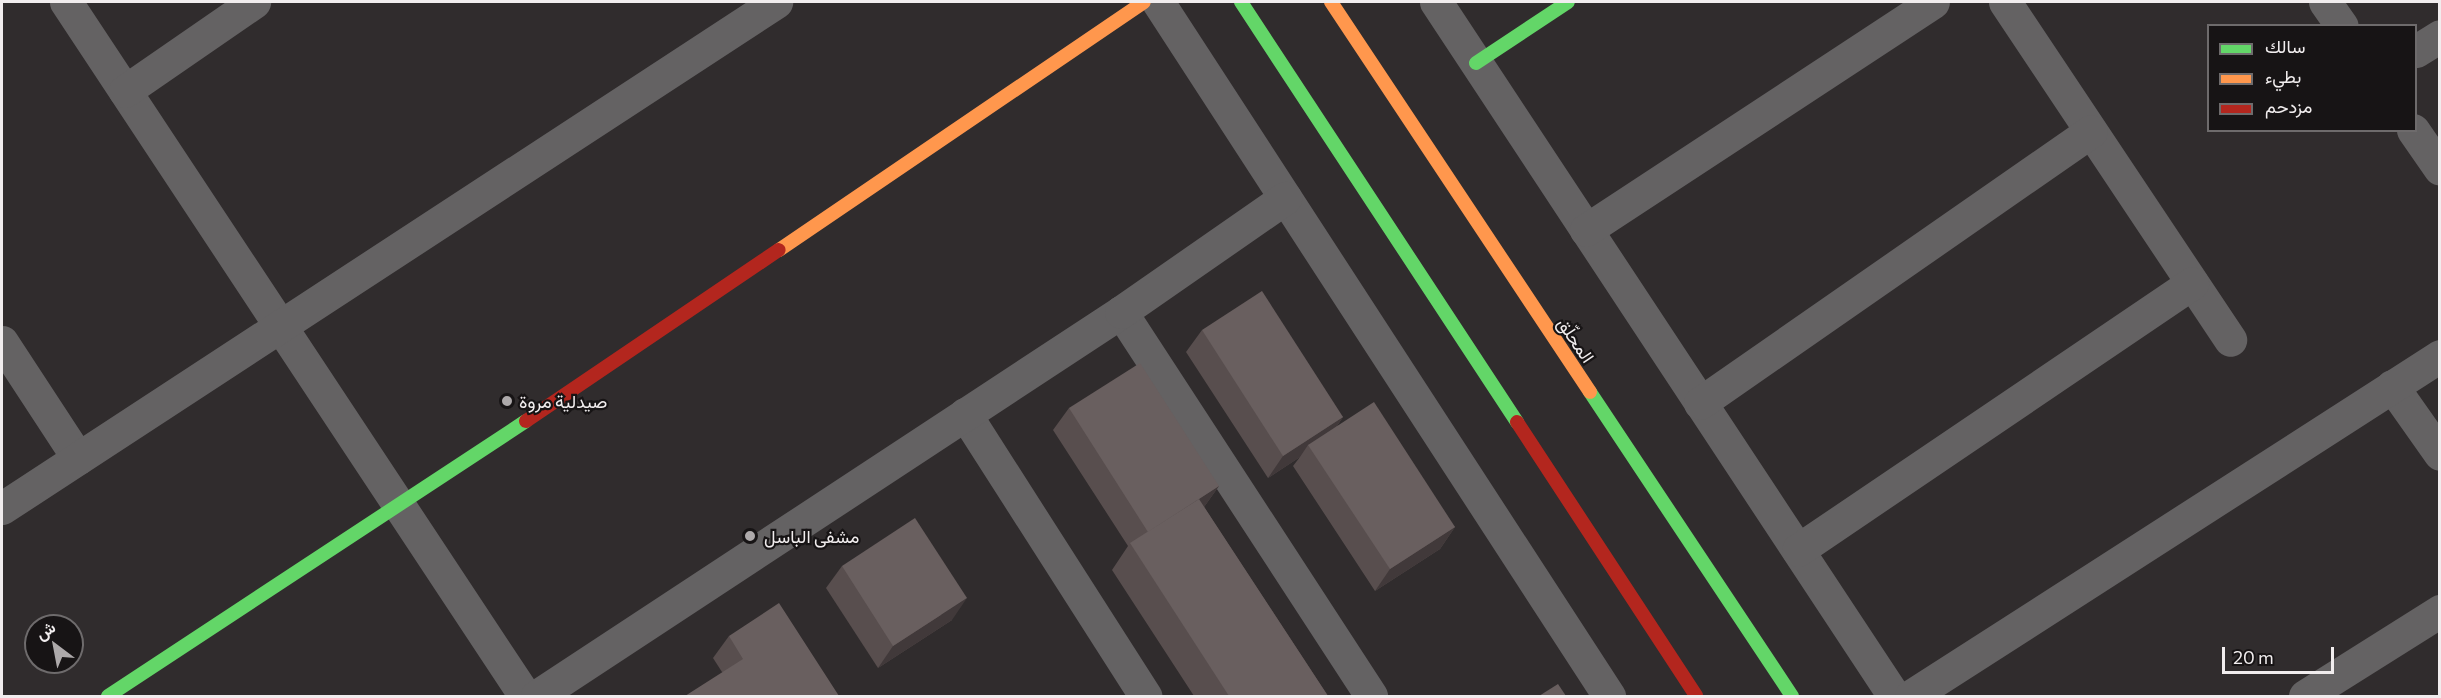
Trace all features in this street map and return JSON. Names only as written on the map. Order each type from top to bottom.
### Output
[{"type":"main road","points":[[108,696],[400,507],[1144,2]]},
{"type":"main road","points":[[1241,2],[1696,696]]},
{"type":"main road","name":"المحلّق","points":[[1332,2],[1792,696]]},
{"type":"main road","points":[[1476,63],[1568,2]]},
{"type":"street","points":[[66,2],[525,696]]},
{"type":"street","points":[[125,91],[254,2]]},
{"type":"street","points":[[2,508],[776,2]]},
{"type":"street","points":[[1158,2],[1609,696]]},
{"type":"street","points":[[1436,2],[1894,696]]},
{"type":"street","points":[[1586,230],[1933,2]]},
{"type":"street","points":[[2005,2],[2230,340]]},
{"type":"street","points":[[2325,2],[2341,24]]},
{"type":"street","points":[[2417,50],[2439,36]]},
{"type":"street","points":[[1700,403],[2091,131]]},
{"type":"street","points":[[2414,132],[2439,169]]},
{"type":"street","points":[[537,696],[1120,312],[1286,198]]},
{"type":"street","points":[[1798,550],[2192,283]]},
{"type":"street","points":[[1120,312],[1371,696]]},
{"type":"street","points":[[2,342],[78,458]]},
{"type":"street","points":[[1911,696],[2439,356]]},
{"type":"street","points":[[2392,386],[2439,454]]},
{"type":"street","points":[[965,414],[1145,696]]},
{"type":"street","points":[[2305,696],[2439,611]]},
{"type":"building","points":[[1262,291],[1343,417],[1283,456],[1202,330]]},
{"type":"building","points":[[1140,363],[1219,486],[1148,532],[1069,408]]},
{"type":"building","points":[[1374,402],[1455,527],[1390,569],[1308,445]]},
{"type":"building","points":[[1199,499],[1328,696],[1229,696],[1130,543]]},
{"type":"building","points":[[915,518],[967,598],[893,646],[842,566]]},
{"type":"building","points":[[779,603],[839,696],[685,696],[743,659],[729,636]]},
{"type":"building","points":[[1558,684],[1566,696],[1539,696]]},
{"type":"traffic: fast","points":[[1241,2],[1517,422]]},
{"type":"traffic: fast","points":[[1476,63],[1568,2]]},
{"type":"traffic: fast","points":[[1590,392],[1792,696]]},
{"type":"traffic: fast","points":[[108,696],[526,421]]},
{"type":"traffic: slow","points":[[779,250],[1144,2]]},
{"type":"traffic: slow","points":[[1331,2],[1590,392]]},
{"type":"traffic: jam","points":[[526,421],[779,250]]},
{"type":"traffic: jam","points":[[1517,422],[1696,696]]},
{"type":"place","name":"صيدلية مروة","points":[[507,401]]},
{"type":"place","name":"مشفى الباسل","points":[[750,536]]}]
